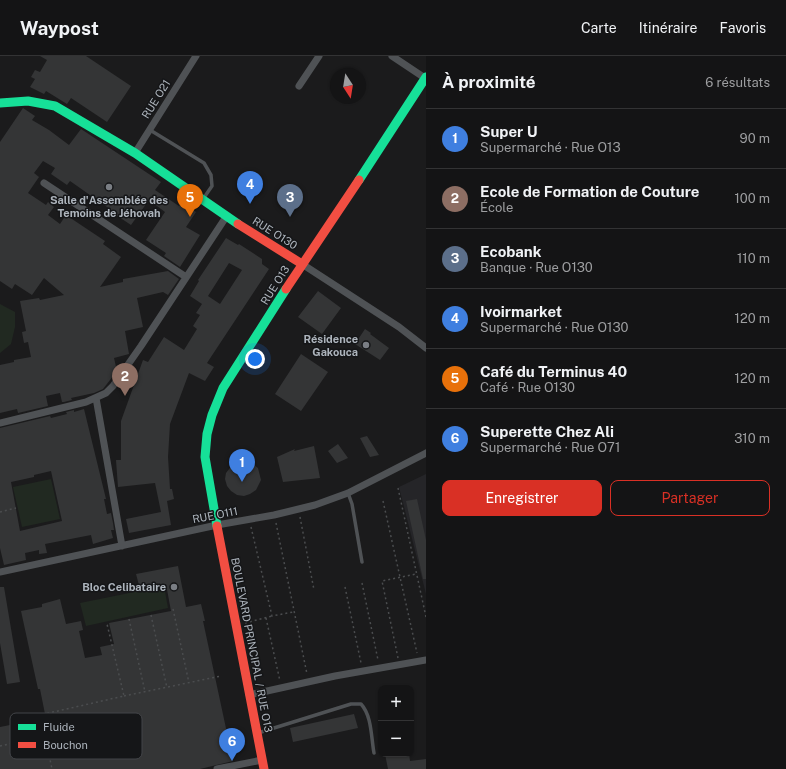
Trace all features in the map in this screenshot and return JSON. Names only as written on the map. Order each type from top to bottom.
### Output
[{"type":"main road","name":"RUE O13","points":[[217,526],[205,457],[207,434],[212,415],[223,388],[302,264],[426,78]]},
{"type":"main road","name":"RUE O130","points":[[0,102],[26,100],[40,101],[55,106],[135,153],[226,217],[302,264]]},
{"type":"main road","name":"BOULEVARD PRINCIPAL / RUE O13","points":[[217,526],[235,626],[263,765]]},
{"type":"street","name":"RUE O21","points":[[135,153],[196,56]]},
{"type":"street","points":[[299,86],[319,56]]},
{"type":"street","points":[[392,56],[426,78]]},
{"type":"street","points":[[44,183],[186,277]]},
{"type":"street","points":[[0,423],[72,406],[96,398],[106,393],[114,386],[226,217]]},
{"type":"street","name":"RUE O130","points":[[302,264],[399,327],[426,348]]},
{"type":"street","points":[[96,398],[122,546]]},
{"type":"street","name":"RUE O111","points":[[0,572],[299,510],[348,493],[426,453]]},
{"type":"street","points":[[249,695],[422,660]]},
{"type":"street","points":[[217,769],[263,765]]},
{"type":"lane","points":[[149,130],[204,163],[211,175],[212,186],[202,200]]},
{"type":"lane","points":[[348,493],[352,504],[362,562]]},
{"type":"lane","points":[[257,734],[352,704],[361,704],[365,708],[368,715],[374,752]]},
{"type":"path","points":[[398,488],[426,617]]},
{"type":"path","points":[[383,501],[400,577],[422,660]]},
{"type":"path","points":[[0,512],[16,508]]},
{"type":"path","points":[[299,510],[314,590]]},
{"type":"path","points":[[274,515],[309,683]]},
{"type":"path","points":[[250,520],[272,616]]},
{"type":"path","points":[[399,664],[382,581],[416,574]]},
{"type":"path","points":[[362,583],[379,668]]},
{"type":"path","points":[[345,587],[362,671]]},
{"type":"path","points":[[173,609],[189,683]]},
{"type":"path","points":[[235,626],[294,612]]},
{"type":"path","points":[[151,615],[167,688]]},
{"type":"path","points":[[266,618],[282,689]]},
{"type":"path","points":[[129,619],[145,692]]},
{"type":"path","points":[[107,624],[124,696]]},
{"type":"path","points":[[49,713],[221,676]]},
{"type":"path","points":[[0,746],[10,744]]},
{"type":"path","points":[[50,759],[52,769]]},
{"type":"shaded area","points":[[0,304],[15,312],[15,327],[11,344],[0,353]]},
{"type":"shaded area","points":[[426,474],[426,594],[399,487]]},
{"type":"shaded area","points":[[51,479],[60,519],[22,527],[13,487]]},
{"type":"shaded area","points":[[164,586],[168,608],[86,626],[80,603]]},
{"type":"building","points":[[40,56],[86,56],[131,86],[107,122],[71,98],[67,104],[46,91],[44,94],[30,87],[35,79],[31,77],[35,70],[40,72],[47,60]]},
{"type":"building","points":[[23,108],[35,116],[32,120],[49,130],[69,145],[81,129],[161,182],[155,190],[179,206],[182,202],[196,212],[186,227],[200,235],[180,267],[164,256],[166,253],[146,240],[165,212],[149,200],[131,225],[70,181],[67,185],[51,174],[55,168],[43,161],[34,173],[39,177],[28,193],[46,205],[48,202],[54,207],[48,215],[60,224],[66,215],[105,241],[103,244],[121,257],[100,287],[123,282],[123,279],[168,271],[179,279],[168,295],[163,292],[137,298],[143,327],[125,331],[129,354],[114,358],[117,371],[103,389],[94,393],[71,398],[72,400],[64,402],[62,402],[60,393],[46,396],[48,406],[18,413],[17,409],[0,413],[0,365],[14,362],[14,360],[31,357],[28,342],[24,343],[22,332],[26,331],[20,301],[39,298],[40,300],[64,295],[44,278],[32,295],[15,284],[12,289],[0,281],[0,142]]},
{"type":"building","points":[[226,238],[238,245],[239,244],[262,259],[262,264],[269,269],[207,363],[214,367],[205,381],[189,373],[170,424],[168,457],[170,489],[172,489],[174,499],[167,501],[171,525],[129,533],[126,519],[161,512],[155,483],[118,487],[116,460],[121,460],[121,421],[143,360],[148,362],[164,337],[184,350],[197,329],[193,326],[200,315],[196,313],[202,304],[190,296],[199,281],[198,280]],"holes":[[[229,263],[242,270],[220,304],[208,296]]]},
{"type":"building","points":[[318,291],[341,308],[322,334],[298,317]]},
{"type":"building","name":"Résidence Gakouca","points":[[365,329],[389,348],[380,360],[355,344]]},
{"type":"building","points":[[301,354],[328,372],[301,411],[275,394]]},
{"type":"building","points":[[84,409],[106,499],[104,499],[107,514],[111,513],[114,530],[111,530],[113,538],[93,544],[91,535],[45,544],[47,553],[39,554],[39,550],[25,553],[26,560],[4,565],[0,548],[0,428],[50,416],[51,418],[67,414],[66,412],[74,410],[74,412]],"holes":[[[51,471],[62,521],[20,531],[11,482],[34,477],[34,475]]]},
{"type":"building","points":[[367,436],[379,455],[370,457],[360,438]]},
{"type":"building","points":[[338,444],[348,458],[337,463],[328,451]]},
{"type":"building","points":[[314,446],[320,478],[283,482],[277,457],[295,449],[294,451]]},
{"type":"building","points":[[247,460],[258,468],[261,480],[256,490],[250,494],[244,496],[237,495],[227,486],[225,479],[226,473],[233,464]]},
{"type":"building","points":[[417,499],[426,540],[426,579],[423,579],[406,501]]},
{"type":"building","points":[[178,566],[186,607],[201,604],[205,621],[203,621],[233,761],[200,769],[0,769],[0,727],[10,725],[10,759],[142,759],[142,713],[45,713],[21,611],[42,607],[42,604],[60,599],[66,624],[81,621],[83,630],[79,631],[85,658],[102,655],[100,647],[114,644],[109,623],[171,611],[166,584],[140,589],[136,574]]},
{"type":"building","points":[[0,587],[4,587],[20,682],[7,684],[0,643]]},
{"type":"building","points":[[354,714],[358,728],[293,742],[290,728]]},
{"type":"building","points":[[386,757],[409,757],[410,761],[426,759],[426,769],[388,769]]},
{"type":"traffic: fast","points":[[359,180],[426,77]]},
{"type":"traffic: fast","points":[[0,103],[28,101],[55,106],[135,153],[238,224]]},
{"type":"traffic: fast","points":[[217,526],[205,457],[207,434],[212,415],[223,388],[286,289]]},
{"type":"traffic: jam","points":[[286,289],[359,180]]},
{"type":"traffic: jam","points":[[238,224],[302,264]]},
{"type":"traffic: jam","points":[[217,526],[264,769]]},
{"type":"place","name":"Salle d'Assemblée des Temoins de Jéhovah","points":[[109,187]]},
{"type":"place","name":"Ivoirmarket","points":[[250,204]]},
{"type":"place","name":"Café du Terminus 40","points":[[190,217]]},
{"type":"place","name":"Ecobank","points":[[290,217]]},
{"type":"place","name":"Résidence Gakouca","points":[[366,345]]},
{"type":"place","name":"Ecole de Formation de Couture","points":[[125,396]]},
{"type":"place","name":"Super U","points":[[242,482]]},
{"type":"place","name":"Bloc Celibataire","points":[[174,587]]},
{"type":"place","name":"Superette Chez Ali","points":[[232,761]]}]
